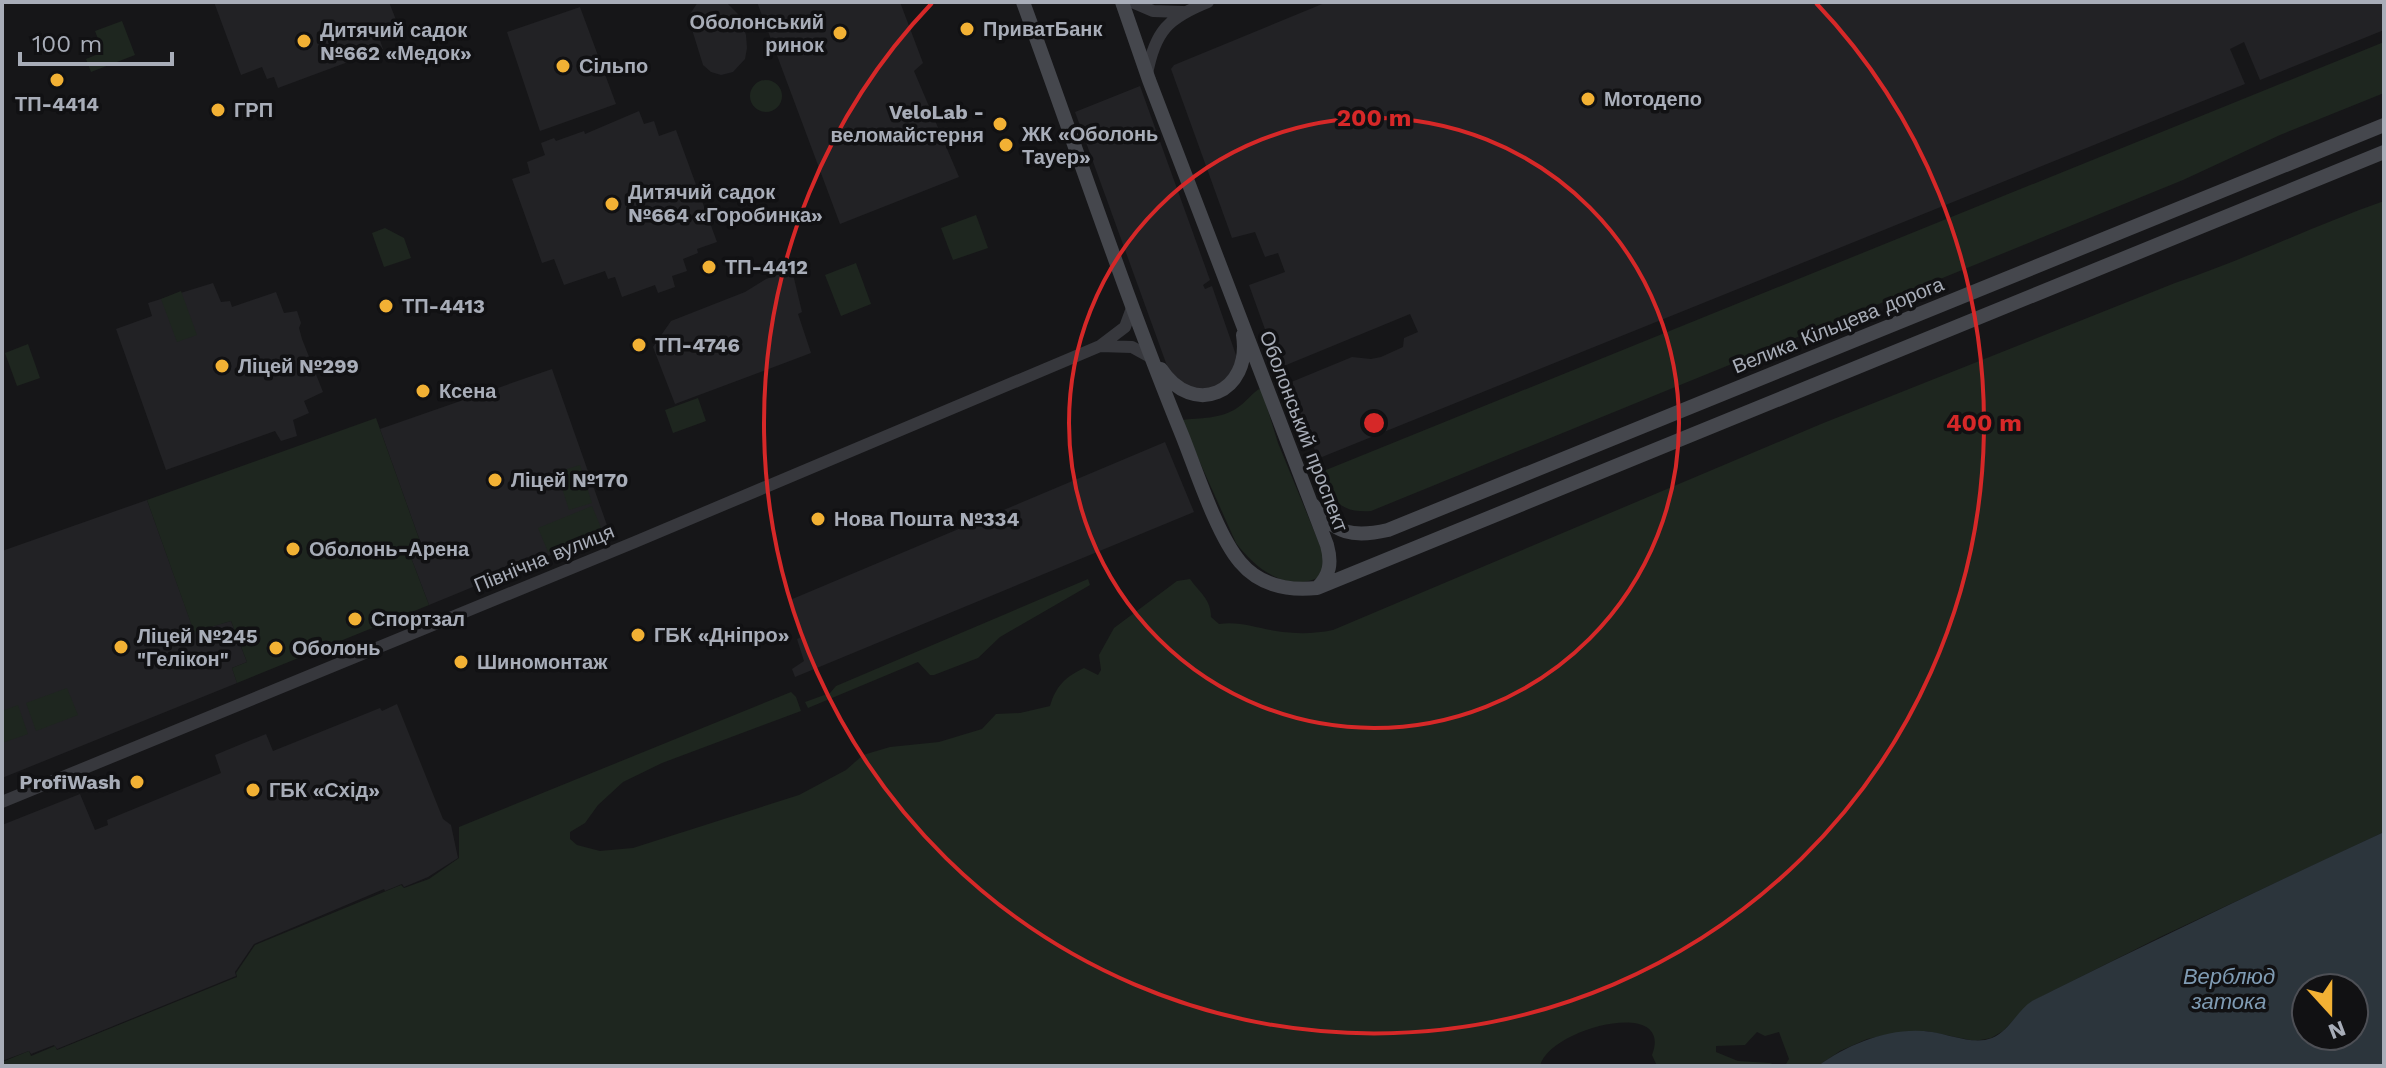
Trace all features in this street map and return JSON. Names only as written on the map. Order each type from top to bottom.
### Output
[{"type":"main road","points":[[1023,2],[1132,308],[1213,510],[1240,562],[1270,584],[1288,589],[1317,588],[2384,152]]},
{"type":"main road","name":"Оболонський проспект","points":[[1122,2],[1331,558],[1327,576],[1317,588]]},
{"type":"main road","name":"Велика Кільцева дорога","points":[[1313,505],[1323,519],[1336,529],[1351,534],[1368,535],[1388,530],[2384,125]]},
{"type":"main road","points":[[1152,358],[1175,386],[1199,395],[1214,393],[1235,379],[1244,363],[1242,323]]},
{"type":"street","points":[[1132,2],[1153,11],[1183,12]]},
{"type":"street","points":[[1147,74],[1154,43],[1162,30],[1183,12],[1208,2]]},
{"type":"street","name":"Північна вулиця","points":[[2,802],[635,542],[1100,346],[1125,327],[1132,308]]},
{"type":"street","name":"Північна вулиця","points":[[1100,346],[1132,347],[1152,358]]},
{"type":"shaded area","name":"Дитячий садок №662 «Медок»","points":[[214,2],[389,2],[398,25],[377,32],[383,49],[278,88],[274,77],[267,79],[262,67],[241,75]]},
{"type":"shaded area","points":[[698,2],[726,2],[740,16],[747,48],[745,59],[733,72],[721,75],[703,65],[690,23],[690,14]]},
{"type":"shaded area","points":[[757,2],[900,2],[923,63],[914,71],[959,177],[840,224]]},
{"type":"shaded area","points":[[1327,2],[2384,2],[2384,30],[2260,80],[2244,42],[2230,49],[2245,84],[1322,457],[1316,453],[1289,383],[1352,357],[1381,357],[1403,347],[1404,338],[1418,332],[1410,314],[1279,368],[1249,285],[1285,272],[1278,253],[1265,257],[1255,232],[1232,238],[1171,69],[1174,65]]},
{"type":"shaded area","points":[[580,7],[616,104],[540,131],[507,32]]},
{"type":"shaded area","points":[[122,21],[135,55],[91,72],[86,59],[103,52],[95,31]]},
{"type":"shaded area","points":[[2384,42],[2384,93],[2280,135],[2183,180],[1371,511],[1344,507],[1321,472]]},
{"type":"shaded area","points":[[766,80],[777,85],[782,96],[777,107],[766,112],[755,107],[750,96],[755,85]]},
{"type":"shaded area","points":[[1140,86],[1210,280],[1203,285],[1205,289],[1212,286],[1237,358],[1236,367],[1220,386],[1195,392],[1170,374],[1075,112]]},
{"type":"shaded area","name":"Дитячий садок №664 «Горобинка»","points":[[639,111],[644,124],[654,121],[659,136],[676,130],[717,242],[697,249],[698,253],[683,259],[687,271],[672,276],[675,287],[658,293],[655,285],[622,297],[615,277],[608,279],[605,271],[564,285],[554,259],[542,263],[512,179],[530,173],[527,162],[545,155],[541,143],[584,131],[585,134]]},
{"type":"shaded area","points":[[2384,201],[2384,832],[2160,937],[2031,1002],[2003,1031],[1991,1038],[1975,1041],[1926,1031],[1891,1034],[1867,1039],[1840,1051],[1818,1066],[1781,1066],[1789,1059],[1779,1032],[1765,1036],[1757,1032],[1745,1045],[1716,1046],[1716,1052],[1738,1061],[1777,1066],[1657,1066],[1652,1055],[1654,1037],[1645,1026],[1629,1023],[1585,1030],[1548,1052],[1540,1066],[2,1066],[2,1062],[29,1051],[31,1056],[55,1046],[57,1050],[237,977],[236,973],[255,945],[401,885],[404,888],[429,879],[459,858],[459,827],[791,692],[801,711],[662,763],[623,782],[598,805],[585,823],[570,832],[570,839],[577,845],[600,851],[633,848],[799,795],[846,770],[863,755],[890,747],[939,742],[982,729],[996,714],[1020,713],[1050,706],[1058,688],[1072,675],[1084,668],[1098,675],[1101,670],[1099,655],[1114,628],[1177,581],[1190,579],[1207,600],[1211,617],[1219,624],[1241,624],[1297,633],[1333,630],[1821,424]]},
{"type":"shaded area","points":[[976,215],[988,248],[953,260],[941,228]]},
{"type":"shaded area","points":[[385,228],[404,238],[411,258],[384,267],[372,233]]},
{"type":"shaded area","points":[[856,263],[871,304],[841,316],[825,275]]},
{"type":"shaded area","points":[[792,270],[802,312],[798,314],[811,353],[675,404],[653,347],[671,321]]},
{"type":"shaded area","name":"Ліцей №299","points":[[213,283],[221,302],[230,301],[232,307],[276,292],[284,313],[297,311],[302,339],[323,392],[304,401],[309,413],[293,420],[297,436],[281,441],[275,431],[166,470],[116,329],[152,316],[148,303]]},
{"type":"shaded area","points":[[181,291],[197,335],[177,342],[161,299]]},
{"type":"shaded area","points":[[28,344],[40,378],[17,386],[5,353]]},
{"type":"shaded area","name":"Ліцей №170","points":[[552,369],[609,531],[429,605],[410,555],[421,551],[422,547],[380,429]]},
{"type":"shaded area","points":[[1261,388],[1278,443],[1326,560],[1318,578],[1306,582],[1283,580],[1272,575],[1252,561],[1236,543],[1181,420],[1231,412]]},
{"type":"shaded area","points":[[698,398],[706,421],[673,433],[665,410]]},
{"type":"shaded area","name":"Оболонь-Арена","points":[[376,418],[422,547],[422,551],[410,555],[429,605],[237,683],[232,668],[247,662],[231,621],[194,632],[147,500]]},
{"type":"shaded area","points":[[1165,442],[1194,512],[795,677],[792,669],[804,661],[797,639],[804,636],[790,600]]},
{"type":"shaded area","points":[[580,465],[592,503],[569,510],[557,472]]},
{"type":"shaded area","name":"Ліцей №245 \"Гелікон\"","points":[[147,500],[194,631],[231,621],[247,662],[232,668],[237,683],[2,778],[2,551]]},
{"type":"shaded area","points":[[592,506],[602,530],[548,552],[538,528]]},
{"type":"shaded area","points":[[1088,579],[1090,585],[1000,637],[978,658],[934,675],[930,675],[918,662],[808,708],[805,702],[830,693],[836,686]]},
{"type":"shaded area","points":[[67,688],[78,715],[36,731],[26,703]]},
{"type":"shaded area","points":[[397,704],[443,819],[451,825],[458,858],[428,877],[404,887],[402,884],[384,889],[254,944],[235,972],[236,976],[57,1049],[54,1045],[2,1061],[2,825],[80,794],[95,830],[108,825],[107,820],[221,773],[215,755],[266,734],[273,751]]},
{"type":"shaded area","points":[[18,705],[28,734],[2,743],[2,711]]},
{"type":"water","name":"Верблюд затока","points":[[2384,832],[2384,1066],[1818,1066],[1844,1050],[1887,1034],[1917,1031],[1970,1040],[1992,1038],[2035,1000]]},
{"type":"place","name":"ПриватБанк","points":[[967,29]]},
{"type":"place","name":"Оболонський ринок","points":[[840,33]]},
{"type":"place","name":"Дитячий садок №662 «Медок»","points":[[304,41]]},
{"type":"place","name":"Сільпо","points":[[563,66]]},
{"type":"place","name":"ТП-4414","points":[[57,80]]},
{"type":"place","name":"Мотодепо","points":[[1588,99]]},
{"type":"place","name":"ГРП","points":[[218,110]]},
{"type":"place","name":"VeloLab - веломайстерня","points":[[1000,124]]},
{"type":"place","name":"ЖК «Оболонь Тауер»","points":[[1006,145]]},
{"type":"place","name":"Дитячий садок №664 «Горобинка»","points":[[612,204]]},
{"type":"place","name":"ТП-4412","points":[[709,267]]},
{"type":"place","name":"ТП-4413","points":[[386,306]]},
{"type":"place","name":"ТП-4746","points":[[639,345]]},
{"type":"place","name":"Ліцей №299","points":[[222,366]]},
{"type":"place","name":"Ксена","points":[[423,391]]},
{"type":"place","name":"Ліцей №170","points":[[495,480]]},
{"type":"place","name":"Нова Пошта №334","points":[[818,519]]},
{"type":"place","name":"Оболонь-Арена","points":[[293,549]]},
{"type":"place","name":"Спортзал","points":[[355,619]]},
{"type":"place","name":"ГБК «Дніпро»","points":[[638,635]]},
{"type":"place","name":"Ліцей №245 \"Гелікон\"","points":[[121,647]]},
{"type":"place","name":"Оболонь","points":[[276,648]]},
{"type":"place","name":"Шиномонтаж","points":[[461,662]]},
{"type":"place","name":"ProfiWash","points":[[137,782]]},
{"type":"place","name":"ГБК «Схід»","points":[[253,790]]}]
